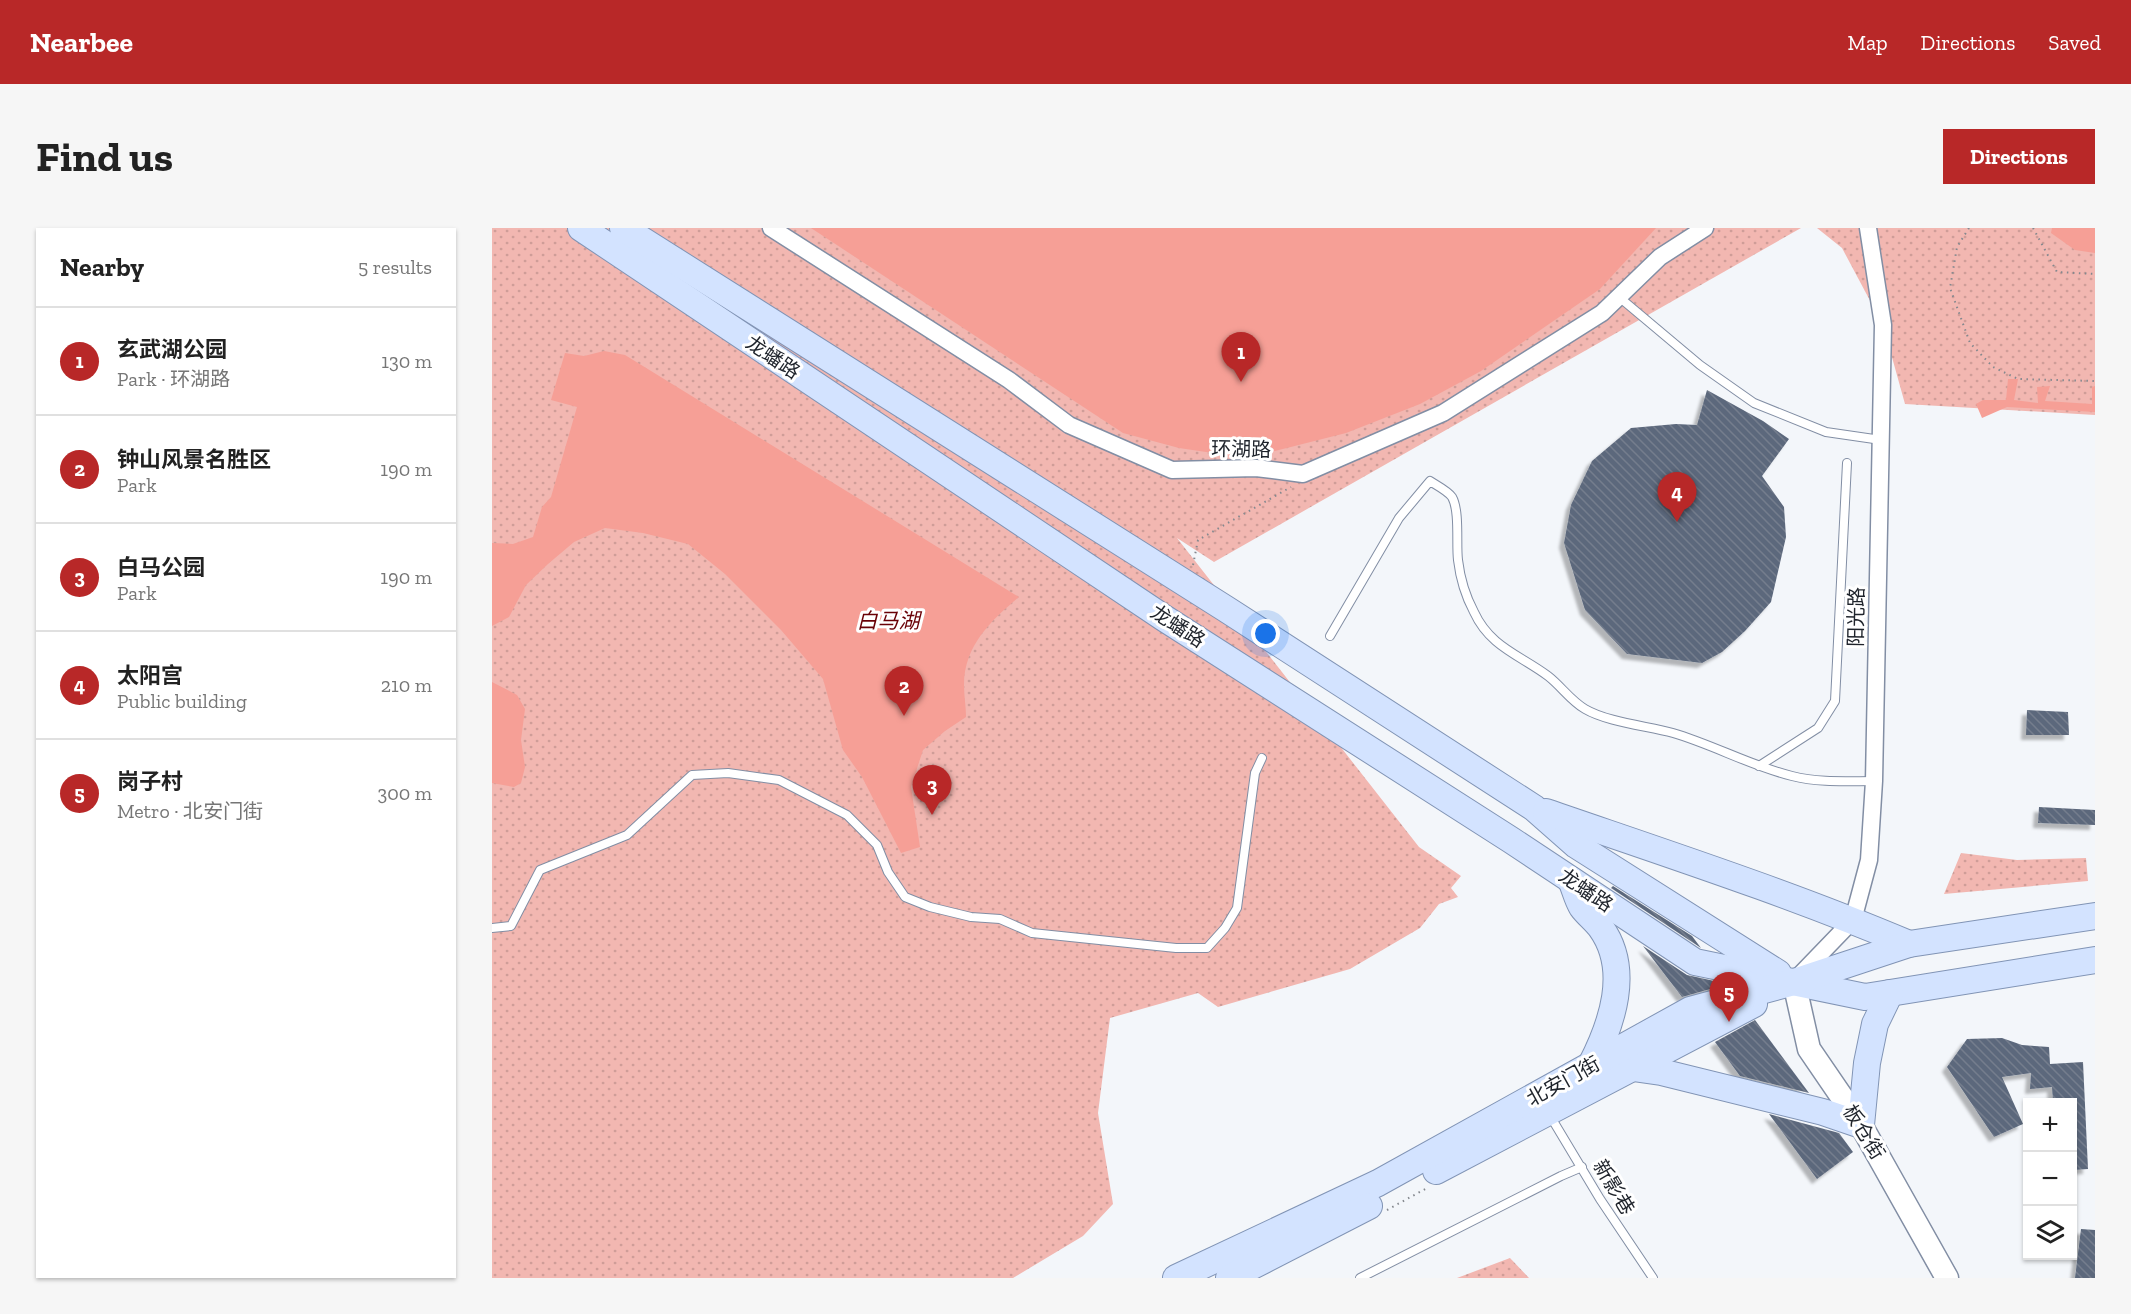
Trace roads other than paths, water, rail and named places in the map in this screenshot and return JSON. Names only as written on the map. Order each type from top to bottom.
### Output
[{"type":"main road","name":"龙蟠路","points":[[581,228],[1164,618],[1695,962],[1865,997],[2095,960]]},
{"type":"main road","name":"龙蟠路","points":[[623,228],[1189,586],[1534,808],[1576,845],[1794,982]]},
{"type":"main road","points":[[1534,808],[1750,882],[1853,920],[1909,944]]},
{"type":"main road","points":[[1571,880],[1582,907],[1601,928],[1610,944],[1615,963],[1617,986],[1613,1011],[1605,1037],[1591,1065]]},
{"type":"main road","name":"龙蟠路","points":[[1794,982],[1909,944],[2095,916]]},
{"type":"main road","name":"北安门街","points":[[1176,1278],[1378,1183],[1690,1011],[1794,982]]},
{"type":"main road","name":"北安门街","points":[[1229,1278],[1794,982]]},
{"type":"main road","name":"板仓街","points":[[1794,982],[1809,1049],[1861,1125],[1947,1278]]},
{"type":"main road","points":[[1633,1068],[1660,1072],[1823,1112],[1861,1125],[1867,1063],[1875,1024],[1890,993]]},
{"type":"street","name":"环湖路","points":[[771,228],[1009,380],[1069,425],[1172,470],[1256,468],[1303,474],[1443,413],[1602,313],[1619,297]]},
{"type":"street","points":[[1619,297],[1660,257],[1705,228]]},
{"type":"street","name":"阳光路","points":[[1794,982],[1853,920],[1869,860],[1874,781],[1883,325],[1868,228]]},
{"type":"lane","points":[[1619,297],[1700,365],[1754,403],[1826,432],[1881,440]]},
{"type":"lane","points":[[1759,766],[1818,728],[1835,701],[1846,464]]},
{"type":"lane","points":[[1330,636],[1399,518],[1430,481],[1452,497],[1457,522],[1458,560],[1473,612],[1481,626],[1506,651],[1549,677],[1563,692],[1586,710],[1610,719],[1683,736],[1759,766],[1794,777],[1819,781],[1874,781]]},
{"type":"lane","points":[[492,928],[511,926],[540,870],[627,836],[692,775],[728,773],[779,780],[848,814],[877,844],[888,872],[905,897],[930,907],[971,917],[1000,919],[1032,933],[1176,948],[1207,948],[1225,928],[1237,908],[1255,773],[1262,758]]},
{"type":"lane","name":"新影巷","points":[[1548,1112],[1600,1199],[1653,1278]]},
{"type":"lane","points":[[1360,1278],[1582,1167]]},
{"type":"water","points":[[811,228],[1656,228],[1600,289],[1481,371],[1420,404],[1346,433],[1247,458],[1179,448],[1123,433]]},
{"type":"water","points":[[2052,228],[2095,228],[2095,253],[2075,250],[2051,233]]},
{"type":"water","name":"白马湖","points":[[604,351],[625,355],[1019,597],[990,624],[974,646],[965,671],[966,717],[923,750],[911,787],[920,847],[901,853],[862,777],[843,750],[823,679],[781,630],[725,574],[688,544],[643,533],[605,528],[574,542],[548,564],[526,585],[509,617],[492,626],[492,543],[513,544],[533,537],[542,507],[551,497],[577,407],[551,400],[565,353],[584,356]]},
{"type":"water","points":[[2008,379],[2018,379],[2014,400],[2038,403],[2037,387],[2050,386],[2045,401],[2092,404],[2092,387],[2095,386],[2095,412],[2007,407],[1982,418],[1976,404],[1983,400],[2006,400]]},
{"type":"water","points":[[492,682],[517,695],[525,709],[521,740],[525,767],[521,783],[514,787],[492,783]]},
{"type":"place","name":"玄武湖公园","points":[[1241,382]]},
{"type":"place","name":"太阳宫","points":[[1677,522]]},
{"type":"place","name":"钟山风景名胜区","points":[[904,716]]},
{"type":"place","name":"白马公园","points":[[932,815]]},
{"type":"place","name":"岗子村","points":[[1729,1022]]}]
